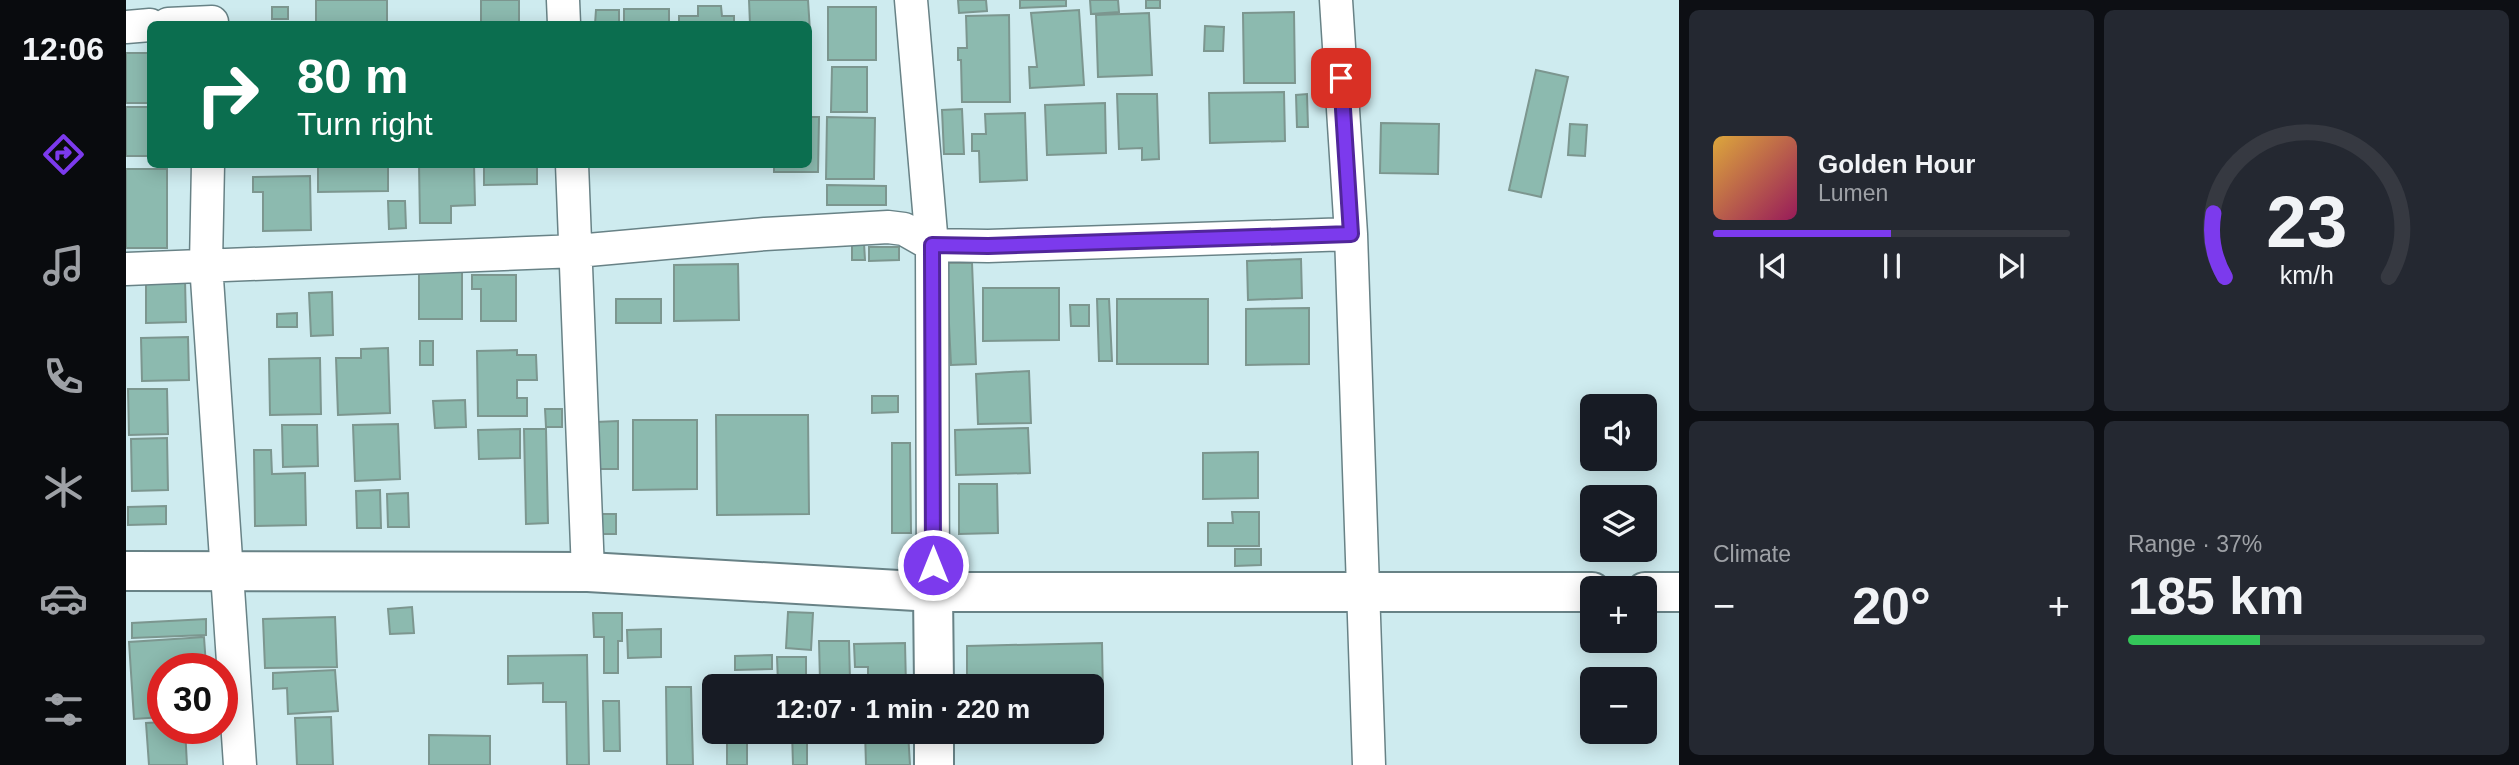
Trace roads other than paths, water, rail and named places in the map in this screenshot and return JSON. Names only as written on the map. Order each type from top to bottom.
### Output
[{"type":"main road","points":[[126,571],[587,572],[933,592],[1580,592]]},
{"type":"main road","points":[[933,592],[933,674]]},
{"type":"main road","points":[[1657,592],[1679,592]]},
{"type":"main road","points":[[934,744],[934,765]]},
{"type":"street","points":[[563,0],[564,21]]},
{"type":"street","points":[[911,0],[932,245],[933,592]]},
{"type":"street","points":[[1336,0],[1351,234],[1369,765]]},
{"type":"street","points":[[184,21],[212,16]]},
{"type":"street","points":[[126,27],[147,25]]},
{"type":"street","points":[[208,168],[206,264],[240,765]]},
{"type":"street","points":[[572,168],[587,572]]},
{"type":"street","points":[[126,269],[577,251],[765,234],[888,227],[904,229],[932,245],[1002,246],[1351,234]]}]
